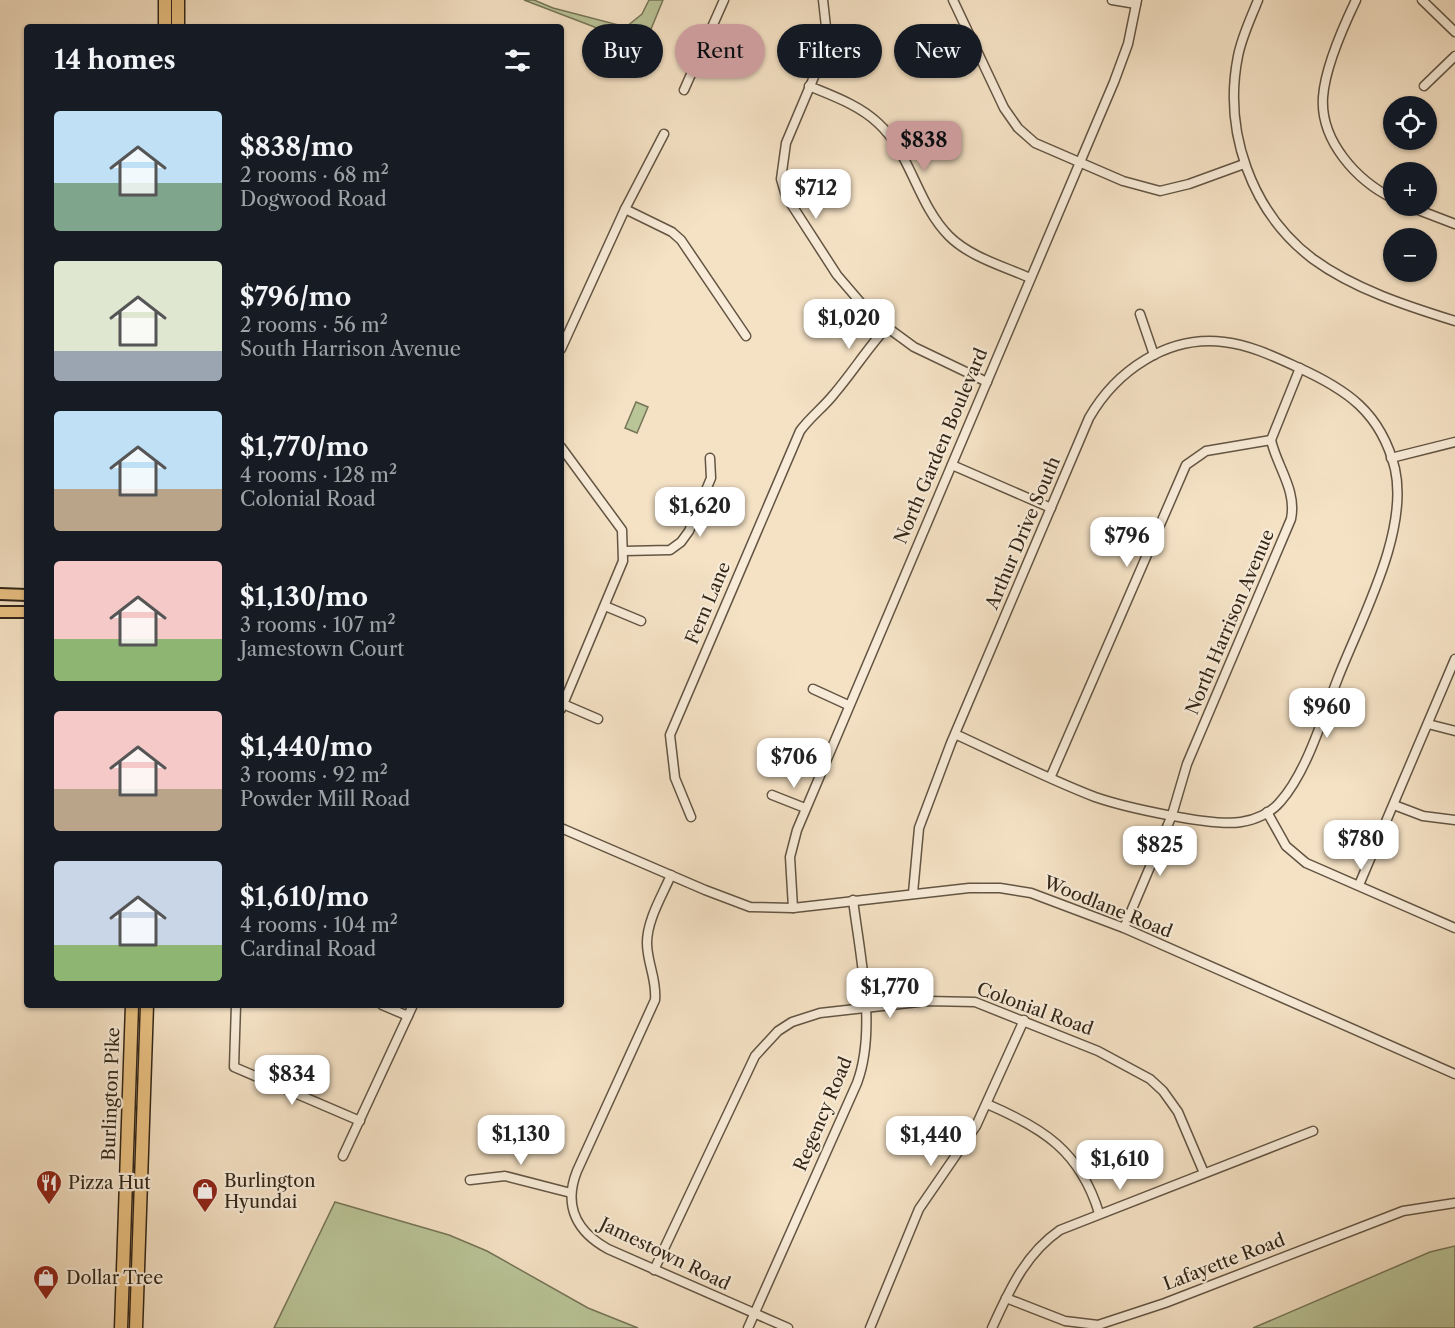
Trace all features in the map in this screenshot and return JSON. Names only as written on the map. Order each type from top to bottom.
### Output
[{"type":"highway","points":[[165,0],[165,24]]},
{"type":"highway","points":[[178,0],[178,24]]},
{"type":"highway","name":"Burlington Pike","points":[[121,1328],[132,1008]]},
{"type":"highway","name":"Burlington Pike","points":[[136,1328],[147,1008]]},
{"type":"main road","points":[[0,594],[24,595]]},
{"type":"main road","points":[[0,612],[24,612]]},
{"type":"street","points":[[684,90],[724,0]]},
{"type":"street","points":[[823,0],[827,36],[784,152],[781,179],[786,196],[843,283],[886,328],[922,352],[987,382]]},
{"type":"street","points":[[953,0],[1010,118],[1035,143],[1132,185],[1160,190],[1189,184],[1244,164]]},
{"type":"street","points":[[1112,0],[1137,2]]},
{"type":"street","points":[[1258,0],[1245,32],[1234,81],[1235,126],[1244,164],[1270,214],[1290,238],[1313,258],[1339,275],[1418,310],[1455,321]]},
{"type":"street","points":[[1356,0],[1324,90],[1323,108],[1327,124],[1348,163],[1367,183],[1383,192]]},
{"type":"street","points":[[1422,0],[1455,32]]},
{"type":"street","name":"North Garden Boulevard","points":[[793,908],[790,857],[805,808],[1119,70],[1137,2]]},
{"type":"street","points":[[1424,86],[1455,56]]},
{"type":"street","points":[[809,87],[856,107],[878,122],[890,137],[931,213],[956,242],[967,250],[1030,278]]},
{"type":"street","points":[[564,342],[625,209],[664,134]]},
{"type":"street","points":[[625,209],[672,232],[681,240],[746,336]]},
{"type":"street","points":[[1434,216],[1455,224]]},
{"type":"street","points":[[1140,314],[1154,355]]},
{"type":"street","name":"Fern Lane","points":[[691,817],[675,778],[670,735],[800,432],[811,415],[836,392],[863,353],[886,328]]},
{"type":"street","name":"Arthur Drive South","points":[[913,893],[919,828],[933,787],[1051,508],[1100,399],[1130,369],[1154,355],[1194,342],[1224,342],[1264,352],[1333,383],[1356,400],[1374,421],[1391,458],[1397,483],[1397,511],[1386,559],[1303,762],[1280,802],[1268,812]]},
{"type":"street","points":[[1051,776],[1186,465],[1206,451],[1271,440],[1300,368]]},
{"type":"street","name":"North Harrison Avenue","points":[[1124,928],[1172,815],[1187,764],[1291,519],[1293,509],[1290,491],[1271,440]]},
{"type":"street","points":[[1391,458],[1455,442]]},
{"type":"street","points":[[564,452],[622,530],[624,551],[623,561],[564,702]]},
{"type":"street","points":[[624,551],[670,550],[681,542],[689,531],[711,478],[710,458]]},
{"type":"street","points":[[952,465],[1051,508]]},
{"type":"street","points":[[605,606],[641,621]]},
{"type":"street","points":[[1359,885],[1455,659]]},
{"type":"street","points":[[813,689],[848,705]]},
{"type":"street","points":[[564,708],[598,719]]},
{"type":"street","points":[[1428,724],[1455,731]]},
{"type":"street","points":[[955,734],[1105,800],[1172,815],[1231,823],[1256,818],[1268,812],[1292,852],[1306,863],[1455,928]]},
{"type":"street","points":[[772,795],[805,808]]},
{"type":"street","points":[[1394,805],[1423,816],[1455,820]]},
{"type":"street","name":"Woodlane Road","points":[[564,829],[750,906],[793,908],[969,888],[1016,891],[1067,905],[1455,1074]]},
{"type":"street","points":[[470,1180],[505,1176],[571,1193],[577,1171],[655,1000],[656,980],[648,952],[648,934],[671,875]]},
{"type":"street","name":"Regency Road","points":[[748,1328],[862,1071],[867,1047],[866,1009],[853,900]]},
{"type":"street","name":"Colonial Road","points":[[654,1270],[746,1072],[760,1049],[778,1031],[807,1016],[927,1001],[966,1000],[1024,1020],[1117,1059],[1150,1079],[1163,1091],[1178,1112],[1204,1173]]},
{"type":"street","points":[[236,1008],[234,1066],[360,1121]]},
{"type":"street","points":[[389,1008],[408,1016]]},
{"type":"street","points":[[343,1156],[412,1008]]},
{"type":"street","points":[[870,1328],[919,1209],[971,1135],[1024,1020]]},
{"type":"street","points":[[987,1104],[1037,1127],[1061,1147],[1083,1178],[1099,1213]]},
{"type":"street","points":[[992,1328],[1023,1265],[1044,1242],[1060,1230],[1314,1131]]},
{"type":"street","name":"Jamestown Road","points":[[571,1193],[573,1213],[583,1232],[608,1249],[788,1328]]},
{"type":"street","name":"Lafayette Road","points":[[1006,1298],[1065,1321],[1098,1325],[1165,1303],[1403,1211],[1455,1203]]},
{"type":"green space","points":[[524,0],[534,0],[553,8],[614,24],[587,24]]},
{"type":"green space","points":[[649,0],[663,0],[653,24],[630,24],[642,14]]},
{"type":"green space","points":[[636,402],[648,407],[637,433],[625,428]]},
{"type":"green space","points":[[335,1202],[449,1235],[487,1251],[588,1308],[638,1328],[274,1328]]},
{"type":"green space","points":[[1455,1246],[1455,1328],[1253,1328],[1430,1252]]},
{"type":"place","name":"Pizza Hut","points":[[49,1206]]},
{"type":"place","name":"Burlington Hyundai","points":[[205,1214]]},
{"type":"place","name":"Dollar Tree","points":[[46,1301]]}]
